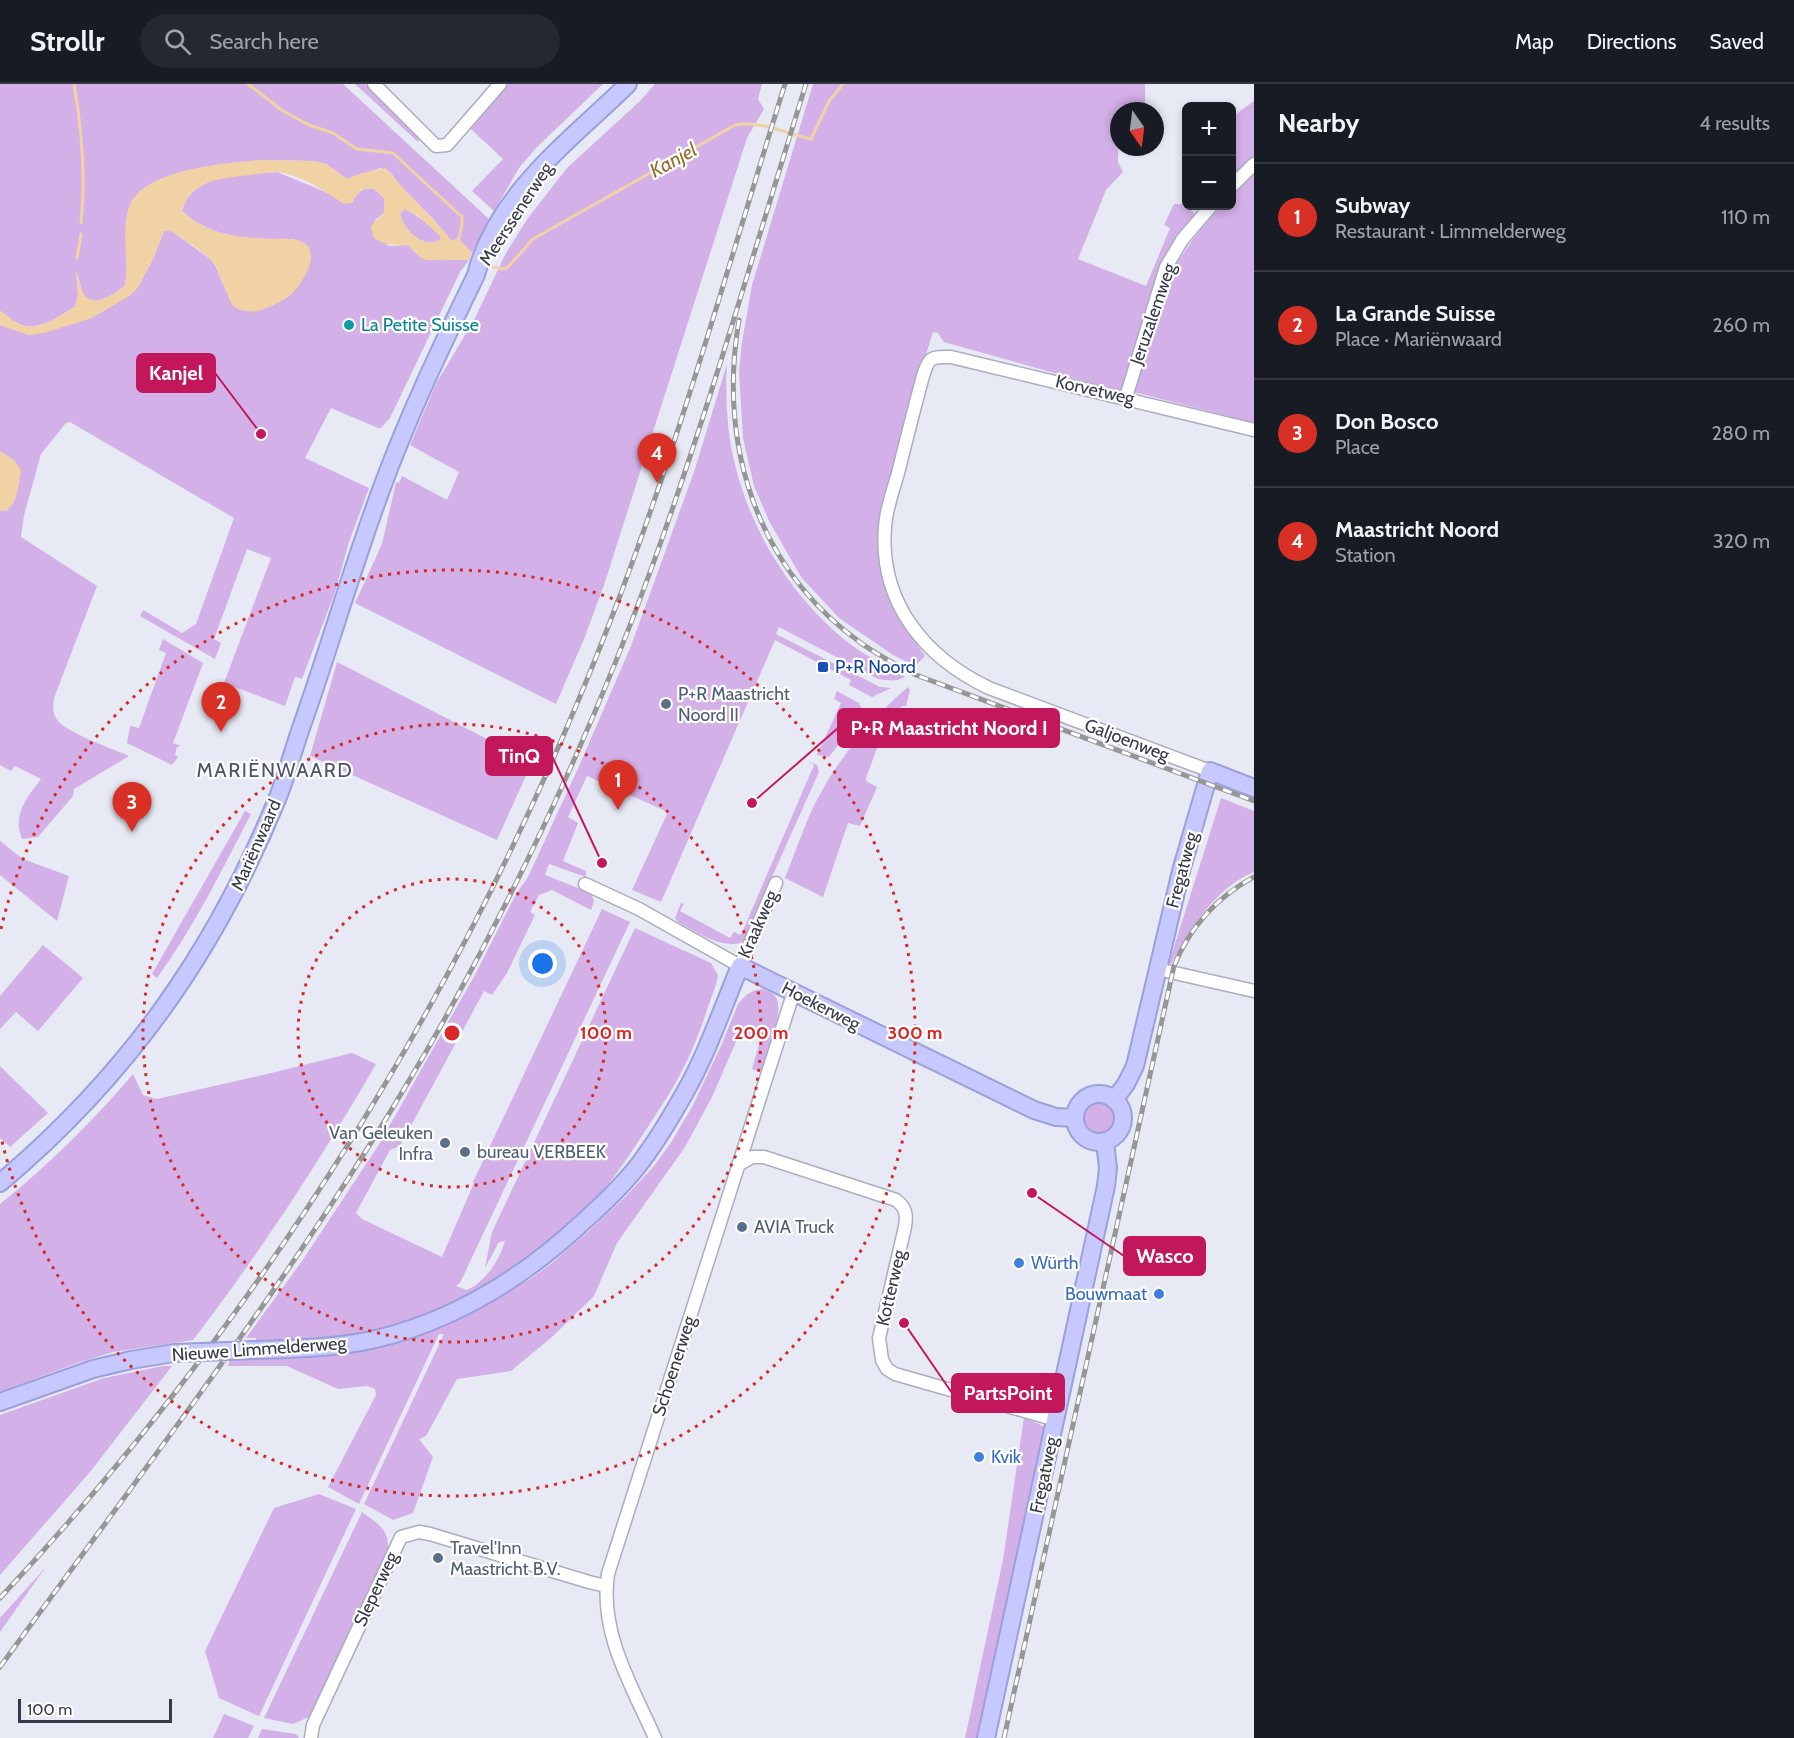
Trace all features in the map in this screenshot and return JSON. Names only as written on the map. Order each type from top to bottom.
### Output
[{"type":"street","points":[[374,84],[436,146],[441,147],[447,145],[492,87]]},
{"type":"street","name":"Meerssenerweg","points":[[399,441],[476,275],[481,257],[500,222],[524,186],[628,84]]},
{"type":"street","points":[[1236,182],[1254,164]]},
{"type":"street","name":"Jeruzalemweg","points":[[1126,398],[1166,267],[1182,240],[1208,210]]},
{"type":"street","name":"Korvetweg","points":[[935,357],[951,357],[1254,430]]},
{"type":"street","name":"Galjoenweg","points":[[935,357],[927,363],[923,376],[885,526],[886,553],[891,582],[899,606],[911,626],[935,654],[974,681],[1254,788]]},
{"type":"street","name":"Mariënwaard","points":[[0,1183],[52,1138],[130,1053],[199,956],[231,902],[278,795],[399,441]]},
{"type":"street","name":"Fregatweg","points":[[1114,1100],[1126,1084],[1135,1066],[1183,861],[1210,771]]},
{"type":"street","name":"Kraakweg","points":[[740,966],[776,883]]},
{"type":"street","name":"Hoekerweg","points":[[585,884],[639,909],[740,966],[1034,1110],[1056,1117],[1074,1118]]},
{"type":"street","name":"Nieuwe Limmelderweg","points":[[0,1402],[93,1369],[131,1360],[174,1353],[335,1346],[375,1339],[411,1329],[484,1296],[550,1251],[624,1183],[654,1143],[684,1093],[698,1066],[740,966]]},
{"type":"street","points":[[1157,969],[1254,992]]},
{"type":"street","name":"Schoenerweg","points":[[655,1738],[612,1641],[606,1614],[606,1586],[611,1563],[794,992]]},
{"type":"street","points":[[1100,1094],[1114,1100],[1120,1108],[1122,1124],[1118,1133],[1105,1142],[1094,1142],[1083,1137],[1077,1129],[1074,1118],[1079,1104],[1091,1095],[1100,1094]]},
{"type":"street","name":"Fregatweg","points":[[986,1738],[1108,1176],[1105,1142]]},
{"type":"street","name":"Kotterweg","points":[[740,1159],[764,1156],[896,1200],[904,1207],[907,1216],[905,1227],[879,1338],[882,1360],[887,1369],[895,1374],[1056,1420]]},
{"type":"street","name":"Sleperweg","points":[[311,1738],[313,1725],[402,1538],[419,1532],[430,1534],[606,1586]]},
{"type":"shaded area","points":[[0,84],[343,84],[489,219],[472,253],[457,238],[450,240],[390,172],[381,168],[347,179],[326,164],[313,161],[264,160],[203,168],[154,182],[140,191],[126,221],[125,285],[111,296],[98,300],[87,299],[83,294],[76,271],[78,295],[75,307],[47,323],[24,325],[0,311]]},
{"type":"shaded area","points":[[355,84],[365,84],[421,138],[418,142]]},
{"type":"shaded area","points":[[508,84],[603,84],[536,148],[519,168],[494,211],[472,191],[503,159],[471,129]]},
{"type":"shaded area","points":[[655,84],[762,84],[758,99],[764,109],[747,138],[604,585],[556,704],[355,603],[382,544],[396,482],[399,483],[402,476],[447,500],[459,472],[410,445],[436,384],[475,318],[506,253],[528,218],[567,168],[640,101]]},
{"type":"shaded area","points":[[813,84],[1145,84],[1145,102],[1110,102],[1110,156],[1118,156],[1118,162],[1123,172],[1106,190],[1078,259],[1146,286],[1170,228],[1164,225],[1174,204],[1182,204],[1182,210],[1191,210],[1195,219],[1179,239],[1121,393],[1111,392],[1111,389],[944,342],[938,333],[933,332],[908,412],[882,514],[889,589],[895,612],[925,656],[915,666],[893,655],[839,618],[801,577],[769,521],[754,486],[743,438],[739,371],[752,285]]},
{"type":"shaded area","points":[[1254,101],[1254,162],[1236,179],[1236,156],[1236,114]]},
{"type":"shaded area","points":[[249,161],[313,161],[326,164],[347,179],[386,168],[450,240],[458,238],[472,253],[469,260],[427,260],[421,258],[408,245],[394,245],[377,240],[373,237],[371,226],[384,213],[384,198],[374,189],[363,190],[352,203],[344,204],[312,184],[287,174],[272,172],[230,177],[200,186],[186,200],[182,211],[203,226],[224,234],[293,239],[307,246],[311,260],[308,269],[299,285],[286,298],[259,310],[248,311],[237,308],[232,305],[215,264],[201,251],[170,230],[164,231],[153,259],[138,287],[129,296],[92,318],[44,333],[29,335],[0,325],[0,311],[16,322],[31,326],[47,323],[75,307],[78,295],[76,269],[83,293],[87,298],[104,299],[116,292],[125,285],[127,216],[129,207],[137,194],[168,176],[210,166]],"holes":[[[404,209],[417,215],[441,237],[440,240],[433,242],[420,240],[405,226],[400,214]]]},
{"type":"shaded area","points":[[277,172],[352,203],[360,191],[374,189],[384,198],[384,213],[375,220],[372,230],[389,246],[408,245],[423,258],[469,260],[460,272],[390,418],[381,428],[378,428],[331,408],[305,458],[369,488],[349,542],[335,592],[302,679],[295,677],[285,706],[224,683],[271,558],[247,549],[214,639],[221,643],[215,659],[140,616],[143,610],[182,633],[196,624],[234,518],[70,422],[66,423],[41,454],[24,515],[21,537],[97,586],[54,698],[54,713],[58,721],[71,731],[129,756],[74,789],[73,796],[38,837],[22,839],[19,822],[22,807],[41,779],[15,766],[11,771],[0,765],[0,511],[8,510],[15,461],[0,451],[0,325],[29,335],[114,304],[129,296],[138,287],[153,259],[164,231],[170,230],[209,258],[215,265],[226,291],[261,310],[270,306],[286,296],[299,283],[311,257],[294,239],[249,238],[220,233],[194,221],[182,211],[188,198],[208,182],[236,175]]},
{"type":"shaded area","points":[[1254,173],[1254,423],[1134,392],[1171,272],[1193,239],[1217,210],[1236,210],[1236,189]]},
{"type":"shaded area","points":[[404,208],[433,229],[441,237],[440,240],[427,242],[420,240],[410,232],[400,214]]},
{"type":"shaded area","points":[[727,364],[727,410],[733,456],[740,484],[763,538],[795,588],[835,631],[857,649],[905,676],[896,680],[878,679],[779,627],[776,634],[880,687],[891,688],[872,697],[849,685],[851,680],[775,640],[661,902],[632,890],[668,812],[587,776],[568,817],[578,823],[563,861],[586,871],[586,877],[549,864],[545,875],[591,893],[594,901],[591,910],[552,890],[539,895],[530,912],[535,915],[507,973],[492,995],[484,991],[400,1146],[390,1150],[356,1213],[362,1219],[442,1257],[473,1182],[602,909],[630,922],[460,1283],[456,1286],[467,1290],[474,1286],[491,1270],[499,1256],[505,1241],[499,1242],[485,1268],[492,1232],[635,928],[711,963],[718,975],[696,1040],[670,1092],[624,1163],[591,1204],[533,1256],[466,1298],[393,1327],[355,1336],[294,1342],[256,1342],[256,1338],[246,1338],[302,1261],[378,1146],[476,973],[516,894],[528,877],[631,646],[694,472]]},
{"type":"shaded area","points":[[0,451],[15,461],[21,470],[14,502],[6,510],[0,511]]},
{"type":"shaded area","points":[[163,639],[203,663],[173,743],[181,746],[177,747],[175,755],[178,757],[172,765],[127,743],[130,726],[139,728],[166,653],[159,650]]},
{"type":"shaded area","points":[[337,662],[532,762],[497,840],[310,756]]},
{"type":"shaded area","points":[[908,687],[910,690],[906,706],[902,706],[886,724],[866,778],[866,781],[877,787],[860,826],[848,823],[823,897],[785,878],[802,832],[831,775],[861,734]]},
{"type":"shaded area","points":[[837,691],[859,703],[863,712],[829,757],[817,755],[841,703],[834,699]]},
{"type":"shaded area","points":[[807,761],[817,765],[819,772],[741,943],[716,941],[678,922],[675,918],[681,903],[684,904],[680,911],[730,938],[734,932],[741,935],[814,765]]},
{"type":"shaded area","points":[[1221,798],[1254,811],[1254,872],[1227,888],[1205,910],[1171,964],[1169,963]]},
{"type":"shaded area","points":[[245,811],[251,814],[218,877],[183,939],[157,978],[152,974]]},
{"type":"shaded area","points":[[0,841],[23,859],[69,876],[57,921],[0,875]]},
{"type":"shaded area","points":[[43,945],[83,978],[38,1031],[16,1012],[0,1029],[0,996]]},
{"type":"shaded area","points":[[763,989],[775,996],[778,1011],[762,1069],[758,1071],[752,1069],[761,1038],[738,1037],[712,1097],[685,1147],[617,1243],[594,1296],[552,1337],[511,1371],[457,1379],[426,1436],[419,1439],[433,1457],[413,1513],[393,1520],[364,1504],[444,1334],[439,1334],[359,1504],[328,1487],[376,1395],[375,1389],[367,1386],[338,1389],[287,1366],[228,1366],[230,1360],[302,1356],[485,1304],[530,1279],[590,1230],[654,1166],[693,1105],[738,1004],[746,995]]},
{"type":"shaded area","points":[[352,1053],[376,1064],[289,1205],[193,1340],[113,1352],[0,1392],[0,1204],[70,1142],[133,1074],[143,1095],[157,1099]]},
{"type":"shaded area","points":[[0,1066],[48,1113],[10,1147],[0,1138]]},
{"type":"shaded area","points":[[1098,1102],[1109,1107],[1114,1118],[1109,1129],[1098,1134],[1087,1129],[1082,1118],[1087,1107]]},
{"type":"shaded area","points":[[172,1366],[90,1472],[0,1575],[0,1415],[104,1378]]},
{"type":"shaded area","points":[[1024,1417],[1049,1429],[981,1738],[965,1738],[1003,1560]]},
{"type":"shaded area","points":[[319,1494],[356,1509],[259,1716],[219,1698],[205,1651],[274,1508]]},
{"type":"shaded area","points":[[362,1512],[384,1531],[388,1549],[311,1716],[293,1724],[264,1718]]},
{"type":"shaded area","points":[[45,1568],[0,1632],[0,1618]]},
{"type":"shaded area","points":[[224,1714],[254,1726],[248,1738],[213,1738]]},
{"type":"shaded area","points":[[262,1729],[296,1734],[299,1738],[258,1738]]},
{"type":"waterway","points":[[74,84],[82,153],[81,223]]},
{"type":"waterway","points":[[248,84],[283,111],[309,125],[333,133],[357,149],[393,153],[462,217],[458,241]]},
{"type":"waterway","name":"Kanjel","points":[[493,267],[507,268],[533,239],[735,125],[754,124],[811,139],[829,101],[843,84]]},
{"type":"waterway","points":[[77,258],[81,234]]},
{"type":"railway","points":[[0,1598],[96,1491],[186,1378],[271,1262],[350,1141],[424,1017],[491,890],[553,760],[633,560],[701,357],[785,84]]},
{"type":"railway","points":[[0,1667],[174,1430],[287,1271],[393,1107],[443,1022],[502,911],[583,740],[653,564],[713,385],[806,84]]},
{"type":"railway","points":[[739,320],[734,366],[734,412],[741,457],[753,500],[771,541],[795,578],[825,613],[868,648],[916,675],[1254,801]]},
{"type":"railway","points":[[1004,1738],[1174,966],[1188,938],[1206,914],[1228,894],[1254,877]]},
{"type":"place","name":"La Petite Suisse","points":[[349,325]]},
{"type":"place","name":"Kanjel","points":[[261,434]]},
{"type":"place","name":"Maastricht Noord","points":[[657,483]]},
{"type":"place","name":"P+R Noord","points":[[823,667]]},
{"type":"place","name":"P+R Maastricht Noord II","points":[[666,704]]},
{"type":"place","name":"La Grande Suisse","points":[[221,732]]},
{"type":"place","name":"P+R Maastricht Noord I","points":[[752,803]]},
{"type":"place","name":"Subway","points":[[618,810]]},
{"type":"place","name":"Don Bosco","points":[[132,832]]},
{"type":"place","name":"TinQ","points":[[602,863]]},
{"type":"place","name":"Van Geleuken Infra","points":[[445,1143]]},
{"type":"place","name":"bureau VERBEEK","points":[[465,1152]]},
{"type":"place","name":"Wasco","points":[[1032,1193]]},
{"type":"place","name":"AVIA Truck","points":[[742,1227]]},
{"type":"place","name":"Würth","points":[[1019,1263]]},
{"type":"place","name":"Bouwmaat","points":[[1159,1294]]},
{"type":"place","name":"PartsPoint","points":[[904,1323]]},
{"type":"place","name":"Kvik","points":[[979,1457]]},
{"type":"place","name":"Travel'Inn Maastricht B.V.","points":[[438,1558]]},
{"type":"district","name":"MARIËNWAARD","points":[[275,770]]}]
